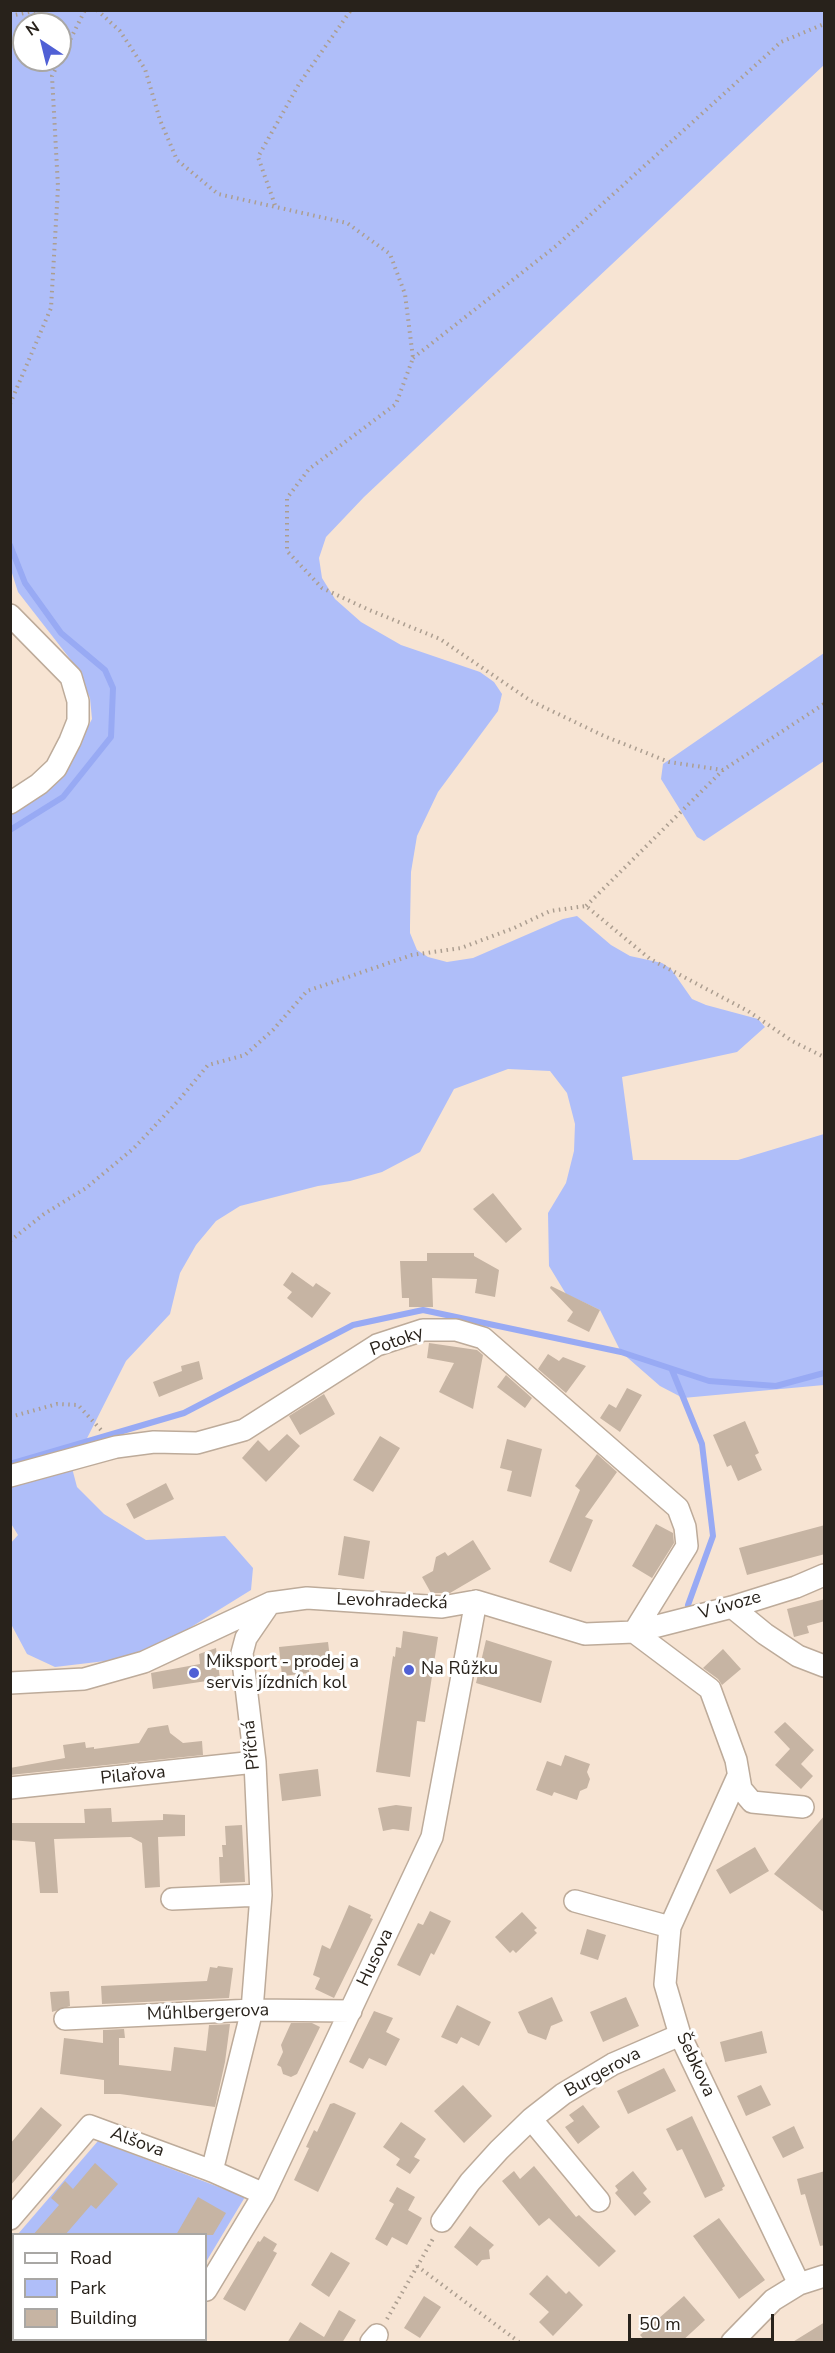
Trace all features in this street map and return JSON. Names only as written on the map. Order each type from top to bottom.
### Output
[{"type":"street","points":[[10,615],[71,677],[78,701],[78,720],[56,768],[39,784],[10,802]]},
{"type":"street","name":"Potoky","points":[[10,1476],[116,1447],[154,1442],[197,1443],[244,1430],[377,1345],[423,1330],[456,1330],[483,1338],[678,1508],[685,1527],[687,1546],[634,1632]]},
{"type":"street","name":"V úvoze","points":[[634,1632],[732,1607],[796,1587],[825,1575]]},
{"type":"street","name":"Levohradecká","points":[[10,1683],[84,1679],[144,1662],[270,1603],[308,1598],[442,1607],[476,1601],[585,1634],[634,1632]]},
{"type":"street","name":"Husova","points":[[207,2288],[264,2194],[432,1837],[476,1601]]},
{"type":"street","name":"Příčná","points":[[212,2171],[252,2010],[261,1895],[255,1762],[242,1653],[246,1638],[270,1603]]},
{"type":"street","points":[[732,1607],[765,1634],[798,1656],[825,1666]]},
{"type":"street","points":[[634,1632],[710,1689],[736,1760],[741,1789],[752,1802],[804,1807]]},
{"type":"street","name":"Pilařova","points":[[10,1788],[255,1762]]},
{"type":"street","points":[[575,1902],[670,1927],[738,1776]]},
{"type":"street","points":[[172,1899],[261,1895]]},
{"type":"street","name":"Šebkova","points":[[670,1927],[665,1984],[680,2035],[799,2284]]},
{"type":"street","name":"Műhlbergerova","points":[[65,2019],[252,2010],[351,2011]]},
{"type":"street","name":"Burgerova","points":[[442,2221],[470,2182],[531,2119],[563,2094],[613,2064],[680,2035]]},
{"type":"street","points":[[531,2119],[599,2201]]},
{"type":"street","name":"Alšova","points":[[10,2219],[90,2126],[212,2171],[264,2194]]},
{"type":"street","points":[[732,2343],[773,2300],[799,2284],[825,2276]]},
{"type":"path","points":[[10,16],[39,10]]},
{"type":"path","points":[[10,404],[51,308],[58,188],[52,76],[85,10]]},
{"type":"path","points":[[97,10],[120,32],[145,69],[160,120],[177,160],[218,194],[347,223],[390,254],[405,294],[413,358],[396,404],[309,469],[287,498],[287,551],[322,588],[440,639],[531,701],[603,736],[669,762],[723,770]]},
{"type":"path","points":[[275,205],[258,157],[300,84],[351,10]]},
{"type":"path","points":[[413,358],[556,246],[781,42],[825,24]]},
{"type":"path","points":[[10,1240],[44,1214],[86,1188],[134,1148],[208,1065],[245,1055],[273,1030],[307,991],[412,955],[461,948],[514,928],[550,911],[586,906],[723,770],[825,704]]},
{"type":"path","points":[[586,906],[650,958],[748,1011],[792,1041],[825,1057]]},
{"type":"path","points":[[10,1417],[57,1404],[78,1405],[116,1447]]},
{"type":"path","points":[[374,2339],[442,2221]]},
{"type":"path","points":[[417,2266],[519,2343]]},
{"type":"green space","points":[[11,11],[824,11],[824,65],[364,497],[326,537],[319,558],[322,578],[335,599],[361,622],[401,645],[480,672],[494,682],[502,694],[498,711],[438,792],[417,836],[411,872],[410,933],[417,950],[428,957],[447,962],[473,958],[563,919],[577,916],[611,945],[630,956],[662,963],[671,969],[692,999],[758,1019],[765,1027],[737,1052],[622,1077],[633,1160],[738,1160],[824,1134],[824,1385],[683,1398],[660,1386],[621,1352],[600,1310],[566,1294],[549,1266],[548,1213],[566,1183],[574,1151],[575,1124],[567,1093],[550,1071],[508,1069],[454,1089],[420,1152],[382,1172],[240,1206],[216,1221],[196,1245],[180,1273],[170,1314],[126,1361],[72,1468],[77,1487],[104,1514],[146,1540],[225,1536],[253,1568],[251,1590],[167,1642],[114,1660],[55,1667],[27,1654],[11,1624],[10,1544],[18,1535],[10,1522],[11,810],[80,742],[92,719],[90,698],[74,664],[18,592],[11,570]]},
{"type":"green space","points":[[824,653],[824,761],[704,841],[697,837],[661,779],[663,764]]},
{"type":"green space","points":[[98,2141],[245,2197],[207,2260],[207,2233],[19,2233]]},
{"type":"green space","points":[[12,2241],[12,2341],[149,2341],[11,2342],[10,2243]]},
{"type":"building","points":[[493,1193],[522,1229],[506,1243],[473,1209]]},
{"type":"building","points":[[427,1253],[474,1253],[474,1256],[499,1270],[495,1297],[475,1293],[477,1279],[432,1278],[433,1307],[409,1307],[409,1298],[402,1298],[400,1261],[427,1261]]},
{"type":"building","points":[[292,1272],[313,1287],[316,1283],[331,1293],[312,1318],[287,1298],[292,1292],[283,1285]]},
{"type":"building","points":[[551,1286],[600,1310],[589,1332],[567,1321],[573,1312],[550,1288]]},
{"type":"building","points":[[429,1343],[477,1350],[483,1355],[473,1409],[439,1392],[454,1363],[427,1358]]},
{"type":"building","points":[[548,1354],[559,1361],[563,1357],[586,1366],[566,1393],[538,1369]]},
{"type":"building","points":[[199,1361],[203,1379],[159,1397],[153,1382],[182,1371],[181,1366]]},
{"type":"building","points":[[506,1375],[532,1398],[525,1408],[497,1387]]},
{"type":"building","points":[[627,1388],[642,1395],[620,1432],[600,1418],[609,1404],[616,1408]]},
{"type":"building","points":[[324,1394],[335,1414],[300,1435],[289,1416]]},
{"type":"building","points":[[745,1421],[759,1453],[755,1455],[762,1470],[738,1481],[731,1465],[727,1467],[713,1435]]},
{"type":"building","points":[[287,1434],[300,1446],[266,1482],[242,1458],[258,1440],[269,1451]]},
{"type":"building","points":[[380,1436],[400,1448],[373,1492],[353,1480]]},
{"type":"building","points":[[507,1439],[542,1449],[531,1497],[507,1491],[512,1471],[500,1468]]},
{"type":"building","points":[[597,1454],[617,1472],[585,1517],[593,1520],[571,1572],[549,1562],[580,1490],[575,1486]]},
{"type":"building","points":[[166,1483],[174,1499],[134,1519],[126,1504]]},
{"type":"building","points":[[656,1524],[673,1533],[674,1543],[652,1578],[632,1566]]},
{"type":"building","points":[[825,1525],[825,1554],[747,1575],[739,1548]]},
{"type":"building","points":[[344,1536],[370,1541],[364,1579],[338,1575]]},
{"type":"building","points":[[473,1540],[491,1569],[450,1593],[431,1593],[422,1577],[433,1571],[436,1557],[445,1552],[448,1556]]},
{"type":"building","points":[[825,1599],[825,1621],[807,1626],[809,1633],[794,1637],[787,1609]]},
{"type":"building","points":[[403,1631],[438,1637],[425,1722],[417,1721],[410,1777],[376,1772],[393,1656],[395,1657],[396,1647],[401,1648]]},
{"type":"building","points":[[486,1640],[552,1661],[541,1703],[476,1683]]},
{"type":"building","points":[[328,1642],[331,1666],[309,1669],[309,1673],[282,1676],[279,1647]]},
{"type":"building","points":[[216,1648],[220,1679],[153,1689],[151,1673],[200,1664],[199,1654]]},
{"type":"building","points":[[723,1649],[741,1669],[722,1685],[718,1679],[703,1668]]},
{"type":"building","points":[[785,1722],[814,1750],[801,1764],[813,1776],[801,1789],[775,1765],[790,1749],[774,1732]]},
{"type":"building","points":[[168,1725],[170,1733],[183,1743],[202,1741],[203,1755],[10,1775],[10,1768],[65,1758],[63,1745],[85,1742],[86,1748],[94,1747],[94,1749],[139,1743],[148,1728]]},
{"type":"building","points":[[565,1755],[590,1764],[587,1772],[590,1779],[587,1788],[580,1791],[577,1800],[554,1792],[552,1796],[536,1790],[547,1761],[561,1766]]},
{"type":"building","points":[[318,1769],[321,1796],[282,1801],[279,1774]]},
{"type":"building","points":[[396,1805],[412,1807],[409,1831],[393,1829],[383,1831],[378,1808]]},
{"type":"building","points":[[111,1808],[112,1822],[163,1820],[163,1814],[185,1815],[185,1836],[158,1837],[160,1887],[145,1888],[142,1843],[131,1837],[54,1839],[58,1893],[40,1893],[35,1842],[10,1840],[10,1823],[85,1823],[84,1809]]},
{"type":"building","points":[[825,1815],[825,1913],[774,1874]]},
{"type":"building","points":[[242,1825],[245,1882],[220,1883],[219,1857],[223,1857],[222,1845],[226,1845],[225,1826]]},
{"type":"building","points":[[755,1847],[769,1871],[730,1894],[716,1870]]},
{"type":"building","points":[[349,1905],[371,1915],[370,1918],[373,1919],[334,1998],[315,1989],[320,1978],[313,1975],[322,1945],[330,1949]]},
{"type":"building","points":[[430,1911],[451,1921],[434,1955],[431,1953],[420,1976],[397,1965],[418,1923],[423,1925]]},
{"type":"building","points":[[522,1912],[537,1928],[534,1930],[537,1933],[516,1953],[513,1950],[510,1953],[495,1937]]},
{"type":"building","points":[[587,1929],[606,1935],[598,1960],[580,1954]]},
{"type":"building","points":[[218,1966],[233,1968],[229,1998],[102,2004],[101,1986],[207,1981],[210,1967],[217,1968]]},
{"type":"building","points":[[69,1991],[70,2006],[52,2012],[50,1992]]},
{"type":"building","points":[[552,1997],[563,2021],[551,2026],[546,2040],[528,2033],[518,2012]]},
{"type":"building","points":[[626,1997],[639,2026],[603,2042],[590,2012]]},
{"type":"building","points":[[457,2005],[491,2022],[479,2046],[461,2037],[457,2044],[441,2037]]},
{"type":"building","points":[[374,2011],[393,2018],[386,2032],[400,2039],[386,2066],[369,2058],[363,2069],[349,2062]]},
{"type":"building","points":[[291,2023],[312,2023],[320,2027],[297,2074],[291,2077],[283,2074],[281,2067],[277,2065],[283,2052],[281,2045]]},
{"type":"building","points":[[230,2024],[225,2062],[215,2107],[120,2094],[104,2094],[104,2080],[60,2074],[64,2038],[103,2043],[103,2030],[124,2029],[125,2038],[119,2038],[119,2065],[171,2071],[174,2047],[206,2051],[209,2025]]},
{"type":"building","points":[[762,2031],[767,2053],[725,2062],[720,2042]]},
{"type":"building","points":[[664,2068],[676,2091],[628,2114],[617,2091]]},
{"type":"building","points":[[463,2085],[492,2116],[464,2143],[434,2111]]},
{"type":"building","points":[[761,2085],[771,2105],[746,2116],[737,2096]]},
{"type":"building","points":[[334,2103],[356,2113],[318,2192],[294,2180],[309,2148],[306,2147],[314,2130],[317,2132],[330,2104]]},
{"type":"building","points":[[583,2105],[600,2127],[578,2144],[565,2127],[574,2121],[569,2115]]},
{"type":"building","points":[[41,2107],[62,2125],[10,2186],[10,2144]]},
{"type":"building","points":[[692,2116],[725,2186],[723,2190],[705,2198],[682,2149],[677,2151],[666,2129]]},
{"type":"building","points":[[401,2122],[426,2139],[414,2157],[420,2160],[410,2174],[396,2165],[400,2159],[383,2147]]},
{"type":"building","points":[[794,2126],[804,2148],[783,2158],[772,2137]]},
{"type":"building","points":[[95,2163],[118,2184],[96,2209],[91,2205],[67,2233],[35,2233],[59,2205],[51,2198],[65,2181],[73,2189]]},
{"type":"building","points":[[534,2166],[576,2217],[579,2215],[616,2251],[599,2267],[549,2218],[539,2226],[502,2181],[514,2171],[520,2179]]},
{"type":"building","points":[[633,2171],[647,2189],[643,2193],[651,2202],[635,2216],[615,2193],[618,2190],[615,2186]]},
{"type":"building","points":[[825,2171],[825,2245],[820,2246],[805,2194],[801,2195],[797,2179]]},
{"type":"building","points":[[397,2187],[415,2197],[408,2210],[422,2218],[407,2245],[392,2237],[387,2246],[375,2239],[394,2204],[389,2201]]},
{"type":"building","points":[[198,2197],[226,2213],[213,2235],[177,2233]]},
{"type":"building","points":[[719,2218],[765,2280],[739,2299],[693,2236]]},
{"type":"building","points":[[470,2226],[494,2245],[489,2250],[490,2259],[482,2260],[477,2266],[454,2247]]},
{"type":"building","points":[[264,2236],[277,2244],[273,2251],[277,2253],[245,2311],[223,2299],[258,2241],[260,2242]]},
{"type":"building","points":[[331,2252],[350,2263],[329,2297],[311,2285]]},
{"type":"building","points":[[547,2275],[566,2294],[569,2291],[583,2305],[553,2336],[539,2322],[549,2312],[529,2294]]},
{"type":"building","points":[[424,2296],[441,2307],[420,2338],[404,2328]]},
{"type":"building","points":[[684,2296],[705,2320],[680,2343],[647,2343],[640,2335]]},
{"type":"building","points":[[339,2310],[356,2320],[342,2343],[287,2343],[300,2322],[324,2337]]},
{"type":"building","points":[[825,2322],[825,2343],[791,2343]]},
{"type":"waterway","points":[[10,545],[25,583],[61,633],[105,670],[113,688],[111,737],[63,797],[10,830]]},
{"type":"waterway","points":[[10,1464],[184,1413],[353,1325],[423,1310],[621,1352],[709,1381],[776,1386],[824,1373]]},
{"type":"waterway","points":[[672,1370],[702,1444],[713,1536],[688,1605]]},
{"type":"place","name":"Na Růžku","points":[[409,1670]]},
{"type":"place","name":"Miksport - prodej a servis jízdních kol","points":[[194,1673]]}]
